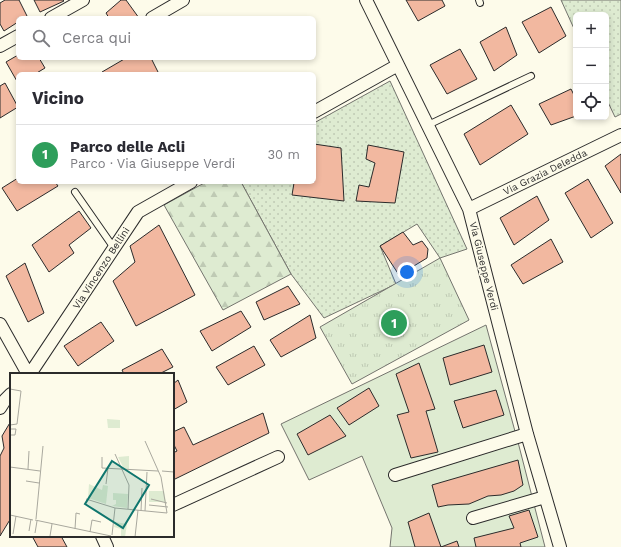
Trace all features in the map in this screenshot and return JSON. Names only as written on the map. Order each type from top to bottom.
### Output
[{"type":"street","points":[[55,16],[83,0]]},
{"type":"street","points":[[155,16],[183,0]]},
{"type":"street","name":"Via Giuseppe Verdi","points":[[366,0],[470,209],[528,434],[560,547]]},
{"type":"street","points":[[0,46],[16,37]]},
{"type":"street","points":[[316,111],[398,65]]},
{"type":"street","name":"Via Grazia Deledda","points":[[470,209],[621,135]]},
{"type":"street","name":"Via Vincenzo Bellini","points":[[30,373],[138,212],[187,184]]},
{"type":"street","points":[[0,324],[28,373]]},
{"type":"street","points":[[0,408],[10,395]]},
{"type":"street","points":[[395,475],[528,434]]},
{"type":"street","points":[[174,505],[278,457]]},
{"type":"street","points":[[473,518],[545,496]]},
{"type":"lane","points":[[428,125],[531,76]]},
{"type":"lane","points":[[75,192],[114,248]]},
{"type":"green space","points":[[561,0],[621,0],[621,114],[615,117],[609,104],[609,12],[573,12],[573,26]]},
{"type":"green space","points":[[390,81],[467,249],[440,258],[417,224],[380,246],[396,284],[324,318],[291,274],[242,184],[316,184],[316,122]]},
{"type":"green space","points":[[202,184],[242,184],[291,274],[223,310],[164,205]]},
{"type":"green space","points":[[440,258],[469,320],[352,384],[320,327]]},
{"type":"green space","points":[[486,325],[545,547],[390,547],[392,528],[362,456],[309,480],[281,424]]},
{"type":"building","points":[[5,0],[19,0],[27,16],[16,16],[16,23],[4,31],[0,24],[0,3]]},
{"type":"building","points":[[34,0],[63,0],[64,1],[40,12]]},
{"type":"building","points":[[121,0],[126,0],[138,16],[108,16],[106,13]]},
{"type":"building","points":[[406,0],[442,0],[445,6],[418,21]]},
{"type":"building","points":[[551,7],[566,36],[539,53],[522,22]]},
{"type":"building","points":[[506,27],[517,55],[494,71],[480,42]]},
{"type":"building","points":[[460,49],[477,79],[447,94],[430,65]]},
{"type":"building","points":[[16,56],[16,60],[40,60],[45,68],[38,72],[16,72],[16,80],[6,62]]},
{"type":"building","points":[[123,60],[152,60],[158,72],[102,72]]},
{"type":"building","points":[[5,83],[16,103],[16,108],[0,118],[0,86]]},
{"type":"building","points":[[571,89],[573,93],[573,117],[551,125],[539,104]]},
{"type":"building","points":[[511,105],[528,134],[480,165],[464,134]]},
{"type":"building","points":[[316,144],[341,148],[344,201],[292,195],[294,184],[316,184]]},
{"type":"building","points":[[368,145],[404,152],[395,203],[356,201],[359,185],[369,187],[375,163],[366,159]]},
{"type":"building","points":[[621,154],[621,193],[605,166]]},
{"type":"building","points":[[16,179],[16,184],[56,184],[58,186],[17,211],[2,188]]},
{"type":"building","points":[[588,179],[613,223],[591,238],[565,193]]},
{"type":"building","points":[[537,196],[549,220],[514,245],[500,218]]},
{"type":"building","points":[[79,211],[91,228],[69,245],[74,253],[49,272],[32,245]]},
{"type":"building","points":[[159,225],[195,295],[136,326],[113,281],[135,262],[130,246]]},
{"type":"building","points":[[403,232],[413,245],[422,241],[428,249],[427,258],[399,275],[380,246]]},
{"type":"building","points":[[551,239],[563,262],[523,284],[511,265]]},
{"type":"building","points":[[25,263],[44,313],[28,322],[6,276]]},
{"type":"building","points":[[288,286],[300,304],[264,320],[256,302]]},
{"type":"building","points":[[241,311],[251,327],[212,351],[200,331]]},
{"type":"building","points":[[310,315],[316,338],[281,357],[270,340]]},
{"type":"building","points":[[101,322],[114,341],[78,366],[64,346]]},
{"type":"building","points":[[484,345],[492,372],[450,385],[443,358]]},
{"type":"building","points":[[254,346],[265,365],[228,385],[216,367]]},
{"type":"building","points":[[162,349],[173,367],[161,373],[124,373],[122,370]]},
{"type":"building","points":[[419,363],[435,409],[426,411],[438,452],[411,458],[397,415],[409,412],[396,374]]},
{"type":"building","points":[[178,380],[187,402],[174,409],[174,383]]},
{"type":"building","points":[[369,388],[379,406],[349,425],[337,408]]},
{"type":"building","points":[[496,390],[504,415],[463,428],[454,401]]},
{"type":"building","points":[[263,413],[269,433],[174,480],[174,452],[177,451],[174,445],[174,432],[184,427],[193,445]]},
{"type":"building","points":[[330,415],[346,436],[308,455],[297,434]]},
{"type":"building","points":[[10,423],[10,520],[0,536],[0,456],[4,448],[2,436]]},
{"type":"building","points":[[518,460],[523,485],[514,491],[501,495],[488,496],[469,504],[438,507],[432,485]]},
{"type":"building","points":[[529,510],[538,537],[520,543],[521,547],[476,547],[474,538],[514,528],[509,516]]},
{"type":"building","points":[[429,513],[441,547],[415,547],[408,522]]},
{"type":"building","points":[[33,537],[62,537],[67,547],[38,547]]},
{"type":"building","points":[[457,541],[459,547],[441,547]]},
{"type":"place","name":"Parco delle Acli","points":[[394,323]]}]
